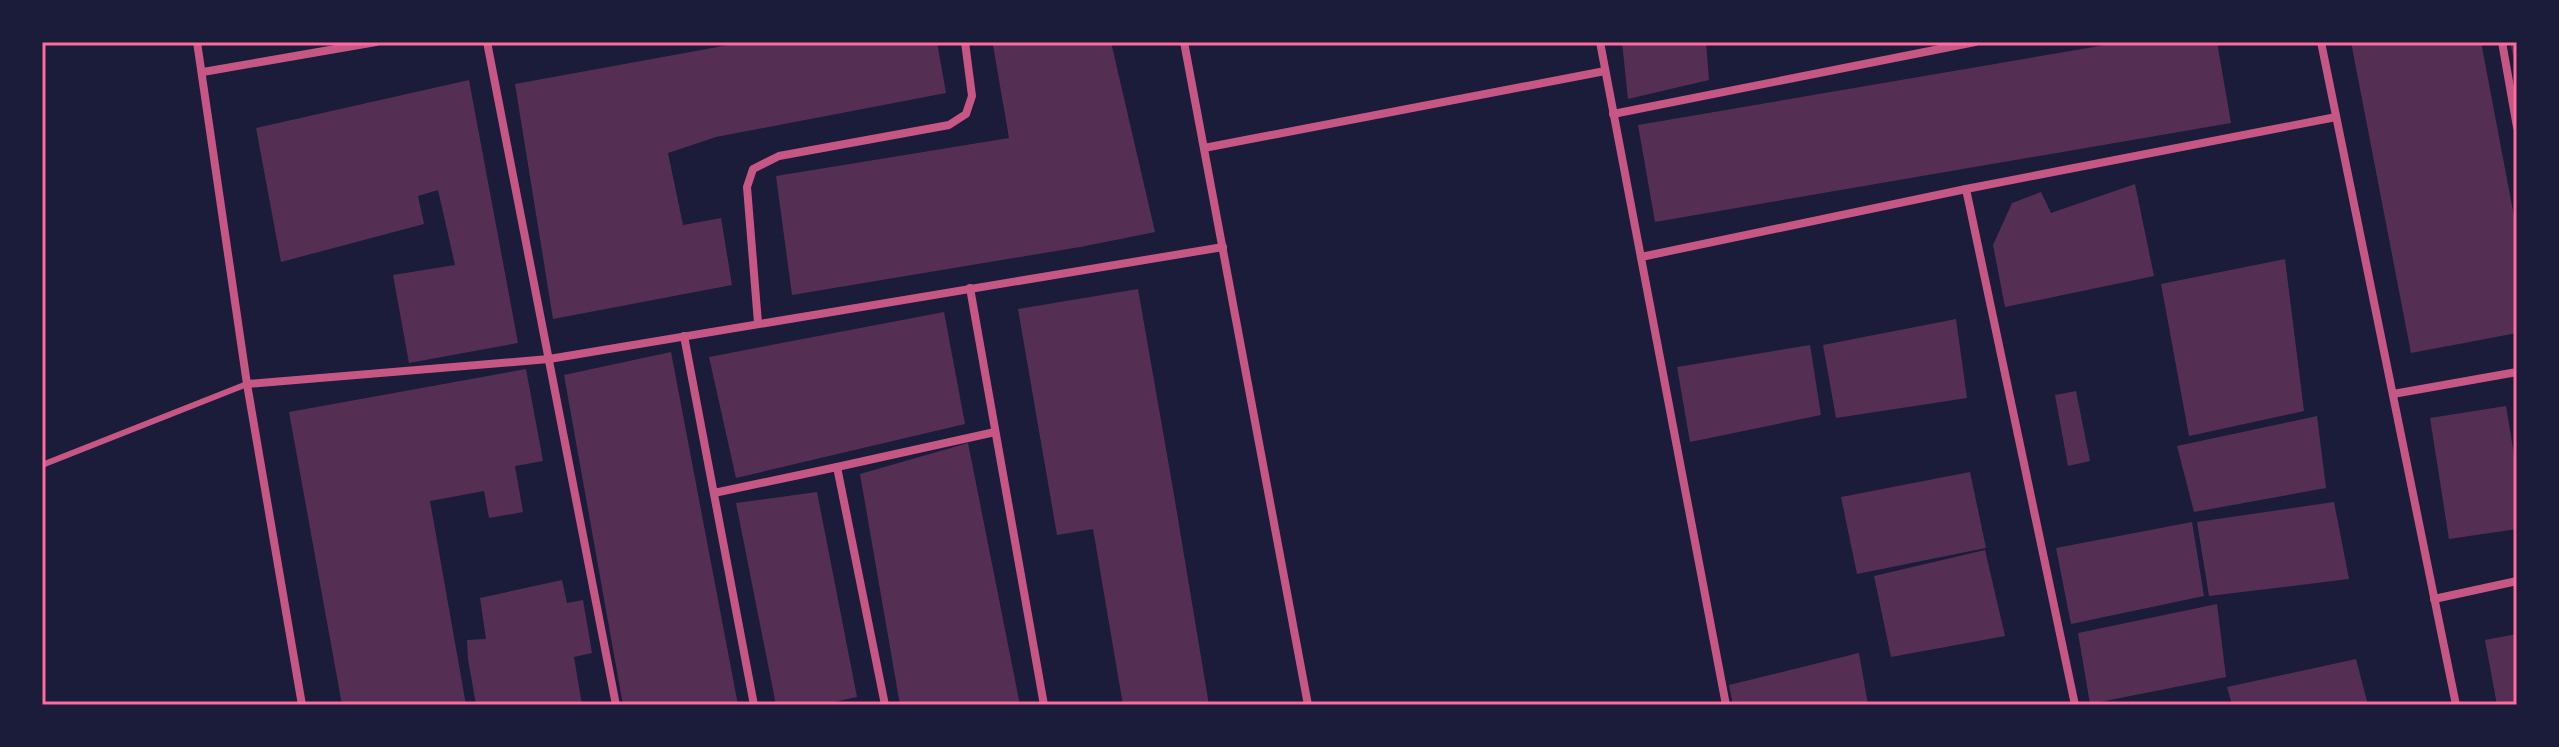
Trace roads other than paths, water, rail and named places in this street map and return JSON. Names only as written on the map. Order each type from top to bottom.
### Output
[{"type":"street","points":[[197,42],[247,384],[302,705]]},
{"type":"street","points":[[203,72],[376,42]]},
{"type":"street","points":[[487,42],[616,705]]},
{"type":"street","points":[[758,323],[747,187],[753,169],[779,156],[949,125],[966,114],[972,96],[965,42]]},
{"type":"street","points":[[1184,42],[1308,705]]},
{"type":"street","points":[[1600,42],[1726,705]]},
{"type":"street","points":[[1613,114],[1975,42]]},
{"type":"street","points":[[2321,42],[2456,705]]},
{"type":"street","points":[[2502,42],[2517,124]]},
{"type":"street","points":[[1204,148],[1605,71]]},
{"type":"street","points":[[1641,257],[1966,189],[2336,117]]},
{"type":"street","points":[[1966,189],[2075,705]]},
{"type":"street","points":[[247,384],[549,359],[1223,247]]},
{"type":"street","points":[[970,288],[1044,705]]},
{"type":"street","points":[[684,336],[754,705]]},
{"type":"street","points":[[2393,394],[2517,372]]},
{"type":"street","points":[[714,493],[995,432]]},
{"type":"street","points":[[837,467],[885,705]]},
{"type":"street","points":[[2434,599],[2517,581]]},
{"type":"lane","points":[[42,465],[247,384]]}]
